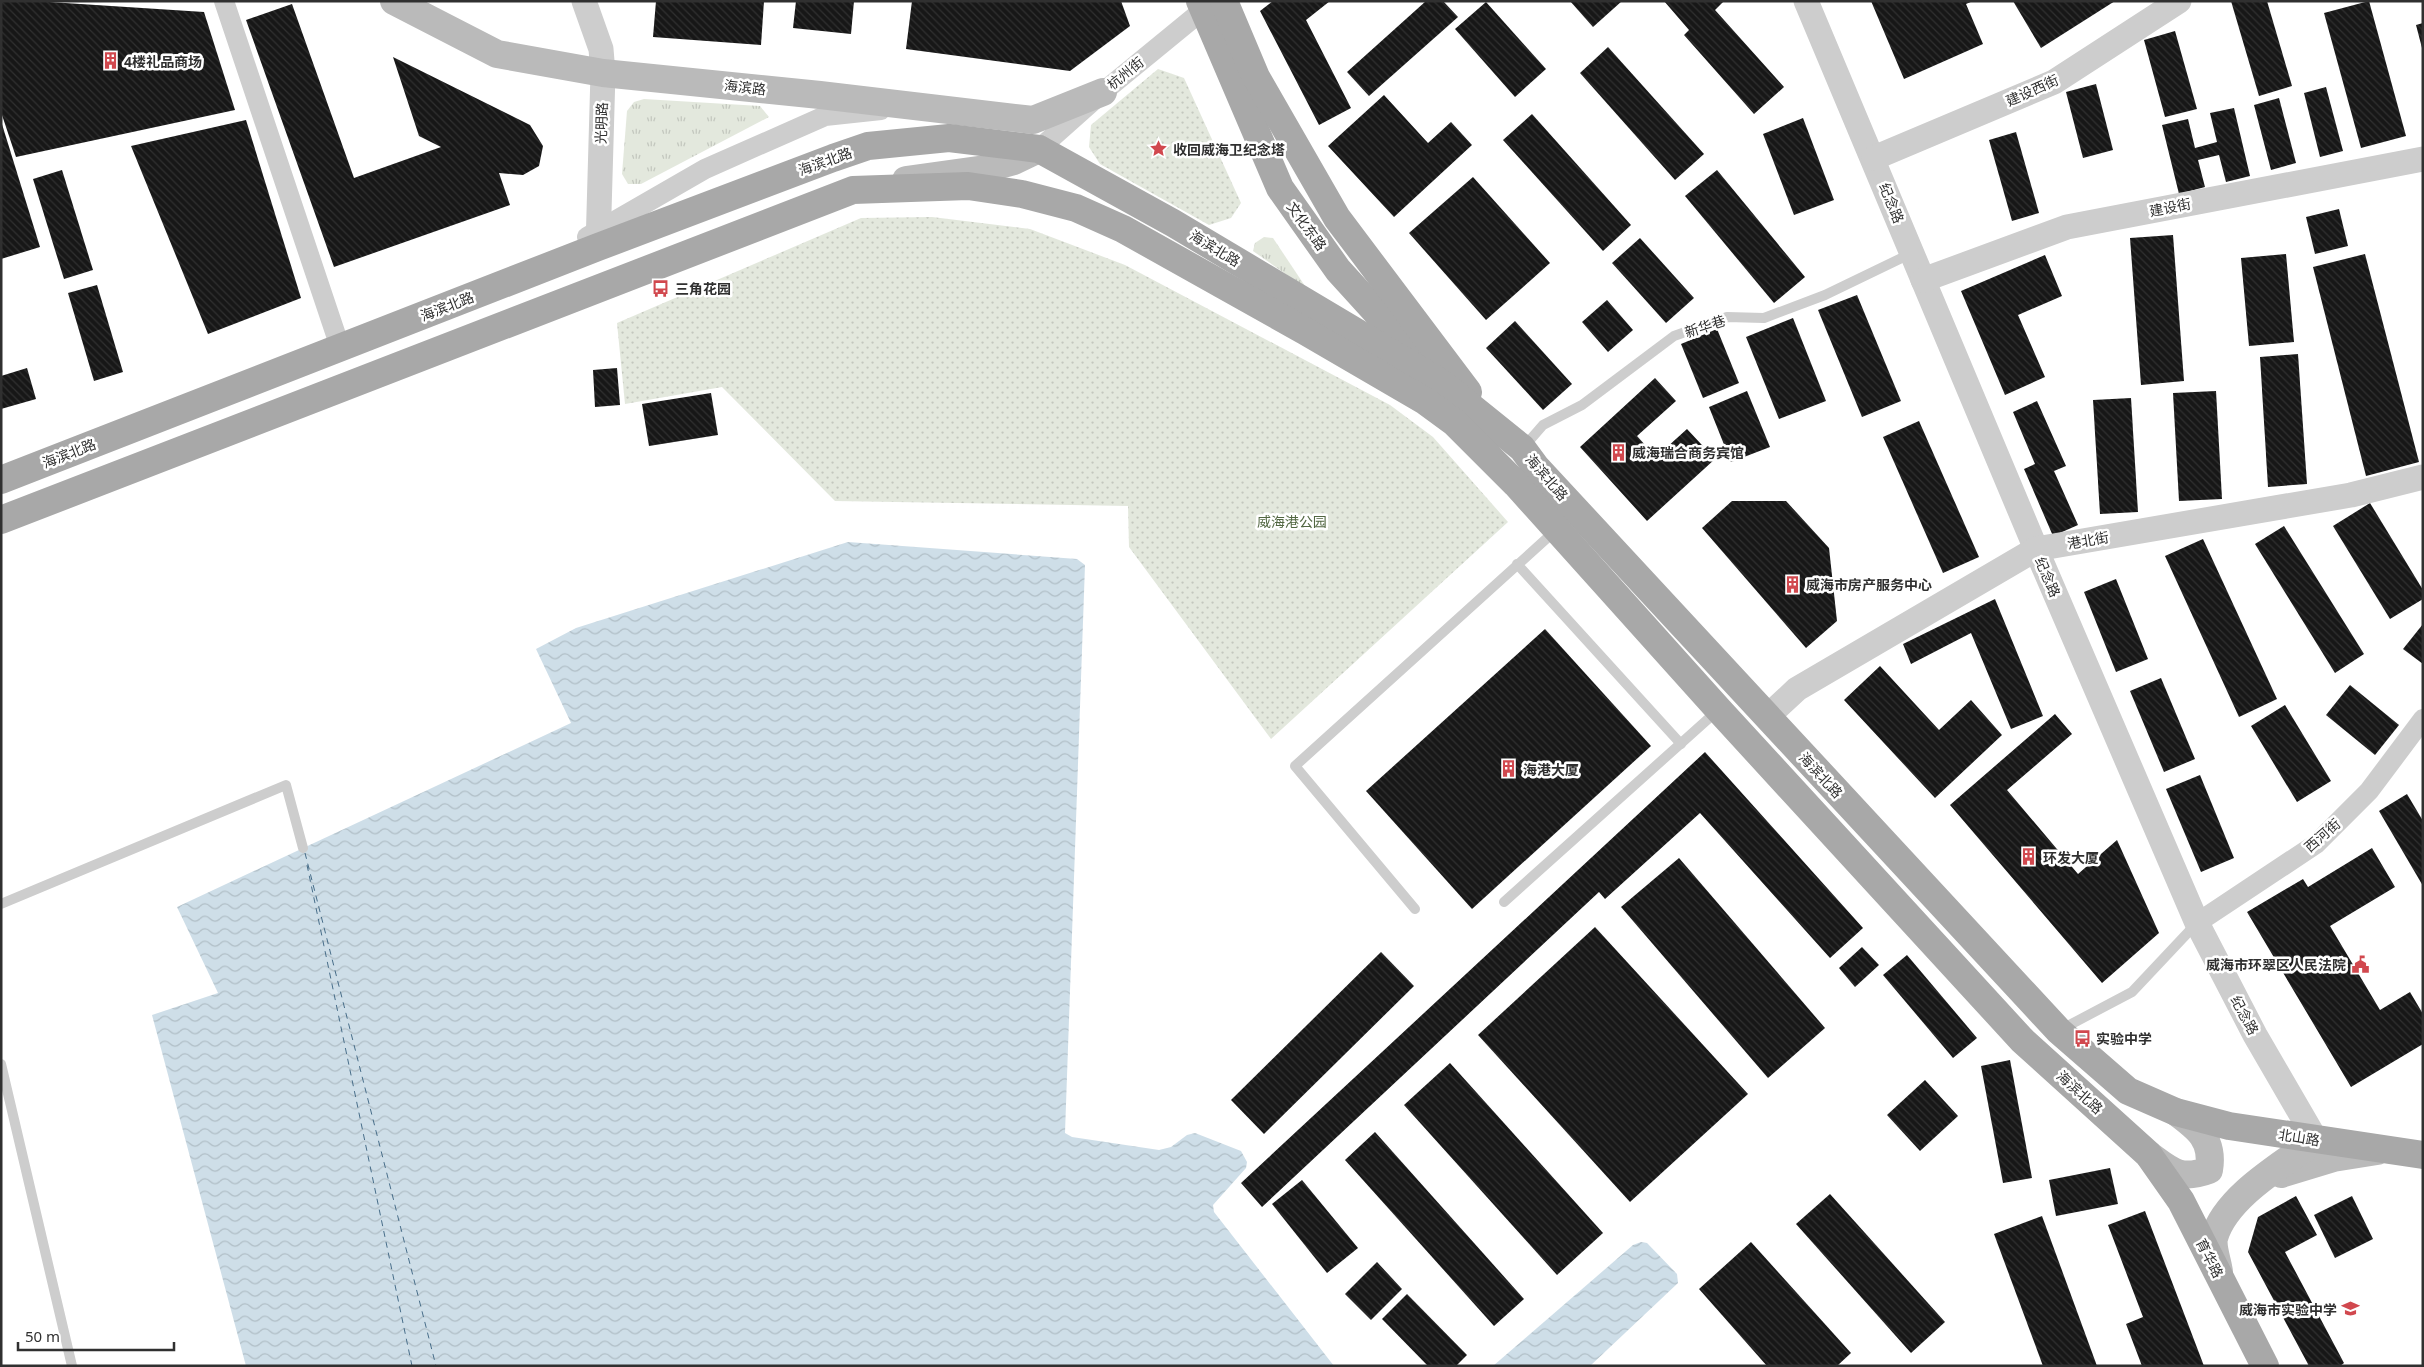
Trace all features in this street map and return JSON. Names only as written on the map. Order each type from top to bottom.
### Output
[{"type":"main road","name":"海滨路","points":[[394,1],[497,54],[603,73],[1034,120],[1103,92]]},
{"type":"main road","name":"文化东路","points":[[1211,3],[1280,188],[1338,270],[1440,382],[1454,423]]},
{"type":"main road","points":[[1211,3],[1337,218],[1492,424],[1505,474]]},
{"type":"main road","name":"海滨北路","points":[[1,480],[465,298],[598,239],[868,146],[949,138],[1039,149],[1173,222],[1440,382],[1522,448],[1536,467],[2059,1030],[2128,1090],[2176,1112]]},
{"type":"main road","points":[[853,190],[936,174],[985,169],[1014,161],[1039,149]]},
{"type":"main road","name":"海滨北路","points":[[1,520],[853,190],[968,186],[1022,194],[1076,208],[1123,229],[1305,331],[1426,402],[1454,423],[1505,474],[2022,1040],[2148,1154]]},
{"type":"main road","points":[[2148,1154],[2175,1174],[2195,1176],[2209,1170],[2211,1156],[2198,1128],[2176,1112]]},
{"type":"main road","name":"北山路","points":[[2176,1112],[2229,1126],[2423,1155]]},
{"type":"main road","points":[[2220,1279],[2214,1240],[2222,1220],[2244,1194],[2316,1140]]},
{"type":"main road","points":[[2262,1180],[2333,1158],[2384,1150]]},
{"type":"main road","name":"育华路","points":[[2148,1154],[2181,1201],[2265,1366]]},
{"type":"street","points":[[224,1],[340,347]]},
{"type":"street","name":"光明路","points":[[584,1],[601,50],[603,73],[598,239]]},
{"type":"street","name":"纪念路","points":[[1806,1],[1874,158],[2036,549],[2197,923],[2265,1052],[2316,1140]]},
{"type":"street","name":"建设西街","points":[[1874,158],[2054,82],[2180,1]]},
{"type":"street","name":"杭州街","points":[[1039,149],[1103,92],[1211,3]]},
{"type":"street","points":[[598,239],[705,169],[825,116],[918,107]]},
{"type":"street","name":"建设街","points":[[1924,280],[2067,227],[2423,159]]},
{"type":"street","name":"港北街","points":[[1767,717],[1797,689],[2036,549],[2351,496],[2423,477]]},
{"type":"street","name":"西河街","points":[[2197,923],[2316,844],[2369,791],[2423,719]]},
{"type":"lane","name":"新华巷","points":[[1522,448],[1543,425],[1582,405],[1674,336],[1727,317],[1764,318],[1824,295],[1912,253]]},
{"type":"lane","points":[[1415,909],[1295,766],[1556,530]]},
{"type":"lane","points":[[1517,564],[1680,744]]},
{"type":"lane","points":[[1504,902],[1719,710]]},
{"type":"lane","points":[[1,904],[286,785],[304,848]]},
{"type":"lane","points":[[2059,1030],[2132,992],[2197,923]]},
{"type":"lane","points":[[1,1064],[72,1366]]},
{"type":"green space","points":[[1158,69],[1184,78],[1241,203],[1231,218],[1209,225],[1100,164],[1089,147],[1091,125]]},
{"type":"green space","points":[[644,99],[760,106],[769,117],[641,184],[628,184],[622,174],[627,111],[634,102]]},
{"type":"green space","name":"威海港公园","points":[[932,217],[1030,229],[1125,265],[1390,405],[1433,437],[1508,522],[1271,739],[1129,547],[1128,506],[835,501],[722,387],[625,404],[617,323],[861,218]]},
{"type":"green space","points":[[1264,237],[1273,238],[1307,289],[1253,251],[1255,243]]},
{"type":"water","points":[[848,542],[1077,559],[1085,565],[1065,1133],[1072,1137],[1159,1150],[1171,1147],[1187,1135],[1195,1133],[1241,1151],[1247,1162],[1246,1168],[1213,1205],[1214,1212],[1334,1366],[246,1366],[152,1015],[218,993],[177,907],[571,723],[536,649],[576,628]]},
{"type":"water","points":[[1641,1242],[1647,1243],[1677,1274],[1678,1283],[1590,1366],[1493,1366],[1633,1245]]},
{"type":"building","name":"4楼礼品商场","points":[[1,1],[34,1],[204,12],[235,110],[16,157],[1,112]]},
{"type":"building","points":[[656,1],[764,1],[761,45],[653,37]]},
{"type":"building","points":[[796,1],[854,1],[851,34],[793,28]]},
{"type":"building","points":[[912,1],[1121,1],[1130,26],[1070,71],[906,49]]},
{"type":"building","points":[[1273,1],[1330,1],[1306,20],[1351,108],[1319,125],[1260,11]]},
{"type":"building","points":[[1426,1],[1443,1],[1458,17],[1369,96],[1347,72]]},
{"type":"building","points":[[1570,1],[1622,1],[1593,27]]},
{"type":"building","points":[[1664,1],[1724,1],[1715,10],[1784,87],[1754,114],[1684,35],[1689,30]]},
{"type":"building","points":[[1871,1],[1973,1],[1966,4],[1983,44],[1904,79]]},
{"type":"building","points":[[2013,1],[2115,1],[2041,48]]},
{"type":"building","points":[[2231,1],[2267,1],[2292,86],[2259,96]]},
{"type":"building","points":[[2369,1],[2406,136],[2361,148],[2324,13]]},
{"type":"building","points":[[1486,2],[1546,69],[1515,97],[1455,29]]},
{"type":"building","points":[[292,4],[354,178],[441,147],[419,136],[393,57],[530,125],[543,146],[539,166],[523,175],[499,173],[510,205],[334,267],[246,20]]},
{"type":"building","points":[[2423,23],[2423,47],[2422,48],[2416,25]]},
{"type":"building","points":[[2175,31],[2197,109],[2165,117],[2144,40]]},
{"type":"building","points":[[1608,47],[1704,154],[1675,180],[1580,73]]},
{"type":"building","points":[[2096,84],[2113,150],[2083,158],[2066,92]]},
{"type":"building","points":[[2326,87],[2343,151],[2320,157],[2304,93]]},
{"type":"building","points":[[1384,95],[1428,143],[1451,122],[1472,145],[1394,217],[1328,146]]},
{"type":"building","points":[[2279,98],[2296,163],[2271,170],[2254,105]]},
{"type":"building","points":[[2234,108],[2250,176],[2226,182],[2219,155],[2198,160],[2205,187],[2179,194],[2162,125],[2188,119],[2195,148],[2217,142],[2210,113]]},
{"type":"building","points":[[1532,114],[1631,225],[1603,251],[1503,140]]},
{"type":"building","points":[[1803,118],[1834,200],[1794,215],[1763,134]]},
{"type":"building","points":[[246,120],[301,298],[208,334],[131,146]]},
{"type":"building","points":[[1,121],[40,247],[1,259]]},
{"type":"building","points":[[2016,132],[2039,213],[2012,221],[1989,140]]},
{"type":"building","points":[[62,170],[93,270],[64,279],[33,179]]},
{"type":"building","points":[[1717,170],[1805,277],[1774,303],[1685,196]]},
{"type":"building","points":[[1473,177],[1550,263],[1486,320],[1409,233]]},
{"type":"building","points":[[2339,209],[2348,246],[2315,254],[2306,217]]},
{"type":"building","points":[[2173,235],[2184,381],[2141,385],[2130,238]]},
{"type":"building","points":[[1640,238],[1694,298],[1666,323],[1612,263]]},
{"type":"building","points":[[2286,254],[2294,342],[2249,346],[2241,258]]},
{"type":"building","points":[[2365,254],[2419,462],[2366,476],[2313,267]]},
{"type":"building","points":[[2045,255],[2062,296],[2018,315],[2045,377],[2005,395],[1961,291]]},
{"type":"building","points":[[97,285],[123,372],[94,381],[68,293]]},
{"type":"building","points":[[1857,295],[1901,401],[1862,417],[1818,310]]},
{"type":"building","points":[[1607,300],[1633,330],[1608,352],[1582,322]]},
{"type":"building","points":[[1793,318],[1826,401],[1779,419],[1746,337]]},
{"type":"building","points":[[1515,321],[1572,384],[1543,410],[1486,348]]},
{"type":"building","points":[[1717,329],[1739,383],[1703,398],[1681,344]]},
{"type":"building","points":[[2298,354],[2307,484],[2268,487],[2260,357]]},
{"type":"building","points":[[27,368],[36,399],[1,409],[1,376]]},
{"type":"building","points":[[617,368],[620,405],[595,407],[593,370]]},
{"type":"building","name":"威海瑞合商务宾馆","points":[[1655,378],[1676,401],[1637,436],[1656,457],[1687,429],[1715,459],[1647,521],[1580,447]]},
{"type":"building","points":[[1747,391],[1770,447],[1731,462],[1709,407]]},
{"type":"building","points":[[2216,391],[2222,499],[2179,501],[2173,393]]},
{"type":"building","points":[[711,393],[718,435],[649,446],[642,404]]},
{"type":"building","points":[[2131,398],[2138,512],[2100,514],[2093,400]]},
{"type":"building","points":[[2037,401],[2066,466],[2054,471],[2078,525],[2053,536],[2024,469],[2035,464],[2013,412]]},
{"type":"building","points":[[1919,421],[1979,557],[1943,573],[1883,437]]},
{"type":"building","name":"威海市房产服务中心","points":[[1732,501],[1786,501],[1829,548],[1837,621],[1806,648],[1702,528]]},
{"type":"building","points":[[2370,503],[2423,590],[2423,599],[2390,619],[2333,526]]},
{"type":"building","points":[[2284,526],[2364,654],[2335,673],[2255,544]]},
{"type":"building","points":[[2203,539],[2277,699],[2239,717],[2165,556]]},
{"type":"building","points":[[2116,579],[2148,659],[2116,672],[2084,592]]},
{"type":"building","points":[[1995,599],[2043,716],[2011,729],[1971,633],[1911,664],[1903,644]]},
{"type":"building","points":[[2423,624],[2423,664],[2403,649]]},
{"type":"building","name":"海港大厦","points":[[1545,629],[1651,746],[1472,909],[1366,791]]},
{"type":"building","points":[[1880,666],[1939,730],[1971,700],[2002,735],[1935,798],[1844,700]]},
{"type":"building","points":[[2161,678],[2195,759],[2164,772],[2130,691]]},
{"type":"building","points":[[2350,685],[2399,725],[2375,755],[2326,715]]},
{"type":"building","points":[[2285,705],[2331,781],[2297,802],[2251,726]]},
{"type":"building","name":"环发大厦","points":[[2055,714],[2072,734],[2007,790],[2078,874],[2117,840],[2159,933],[2102,983],[1950,805]]},
{"type":"building","points":[[1705,752],[1863,928],[1830,958],[1700,813],[1605,899],[1599,892],[1262,1207],[1241,1183]]},
{"type":"building","points":[[2200,775],[2234,858],[2201,872],[2166,789]]},
{"type":"building","points":[[2407,794],[2423,821],[2423,886],[2379,811]]},
{"type":"building","points":[[2372,848],[2395,887],[2330,926],[2380,1010],[2410,992],[2423,1014],[2423,1044],[2351,1087],[2247,912],[2303,879],[2308,887]]},
{"type":"building","points":[[1679,858],[1825,1028],[1768,1078],[1621,907]]},
{"type":"building","points":[[1595,927],[1748,1094],[1630,1202],[1478,1035]]},
{"type":"building","points":[[1862,947],[1879,965],[1855,987],[1839,968]]},
{"type":"building","points":[[1381,952],[1414,986],[1264,1134],[1231,1100]]},
{"type":"building","points":[[1907,955],[1977,1038],[1953,1058],[1883,975]]},
{"type":"building","points":[[2010,1060],[2032,1178],[2003,1183],[1981,1066]]},
{"type":"building","points":[[1450,1063],[1603,1233],[1557,1275],[1404,1105]]},
{"type":"building","points":[[1925,1080],[1958,1116],[1920,1151],[1887,1115]]},
{"type":"building","points":[[1375,1132],[1524,1299],[1494,1326],[1345,1160]]},
{"type":"building","points":[[2110,1168],[2118,1204],[2056,1216],[2049,1180]]},
{"type":"building","points":[[1302,1180],[1358,1248],[1327,1273],[1272,1204]]},
{"type":"building","points":[[1830,1194],[1945,1322],[1911,1353],[1796,1224]]},
{"type":"building","points":[[2296,1196],[2317,1235],[2285,1252],[2344,1363],[2340,1366],[2309,1366],[2248,1252],[2258,1217]]},
{"type":"building","points":[[2352,1196],[2373,1239],[2335,1258],[2314,1215]]},
{"type":"building","points":[[2145,1211],[2204,1366],[2142,1366],[2126,1324],[2143,1317],[2108,1225]]},
{"type":"building","points":[[2042,1216],[2097,1366],[2043,1366],[1994,1234]]},
{"type":"building","points":[[1751,1242],[1851,1353],[1837,1366],[1767,1366],[1699,1289]]},
{"type":"building","points":[[1377,1262],[1402,1289],[1371,1320],[1345,1294]]},
{"type":"building","points":[[1407,1294],[1467,1355],[1456,1366],[1428,1366],[1382,1319]]},
{"type":"ferry route","points":[[305,853],[436,1366]]},
{"type":"ferry route","points":[[307,865],[412,1366]]},
{"type":"place","name":"4楼礼品商场","points":[[110,61]]},
{"type":"place","name":"收回威海卫纪念塔","points":[[1159,149]]},
{"type":"place","name":"三角花园","points":[[661,288]]},
{"type":"place","name":"威海瑞合商务宾馆","points":[[1618,452]]},
{"type":"place","name":"威海市房产服务中心","points":[[1792,584]]},
{"type":"place","name":"海港大厦","points":[[1509,769]]},
{"type":"place","name":"环发大厦","points":[[2029,857]]},
{"type":"place","name":"威海市环翠区人民法院","points":[[2360,964]]},
{"type":"place","name":"实验中学","points":[[2082,1038]]},
{"type":"place","name":"威海市实验中学","points":[[2351,1309]]}]
